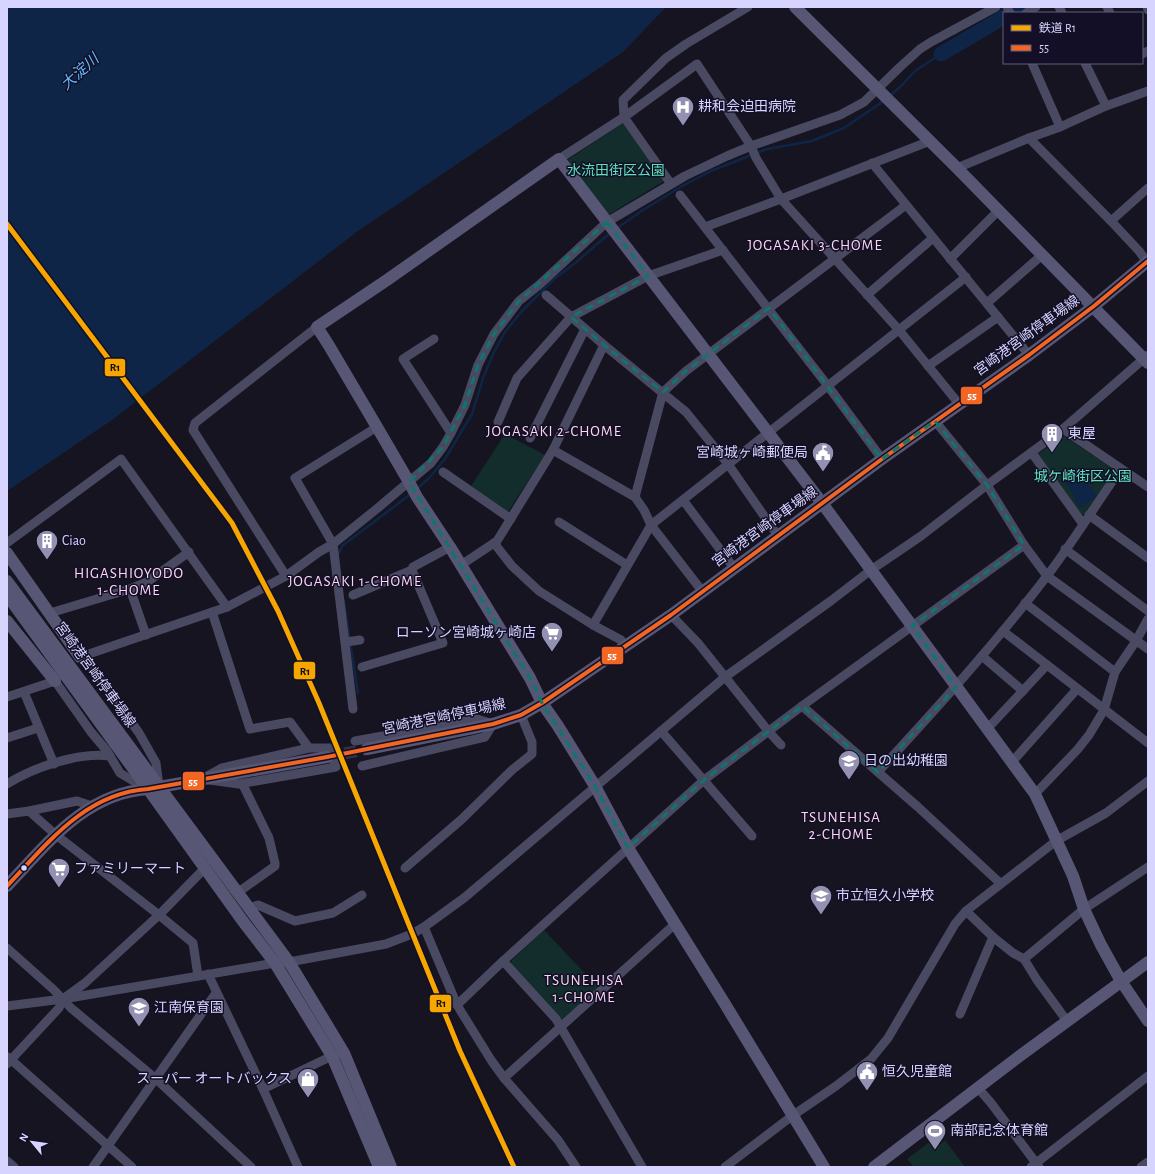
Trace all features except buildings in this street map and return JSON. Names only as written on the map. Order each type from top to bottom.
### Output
[{"type":"street","points":[[671,184],[624,116],[623,100],[666,58],[686,44],[748,7]]},
{"type":"street","points":[[7,1006],[63,999],[275,963],[289,962],[386,944],[412,934],[464,898],[725,676],[832,600],[871,570],[921,536],[987,485],[1032,453],[1147,359],[1042,256],[957,168],[795,7]]},
{"type":"street","points":[[80,657],[227,607],[286,576],[334,544],[431,463],[444,448],[465,405],[478,364],[494,334],[519,301],[539,285],[607,222],[685,176],[727,156],[751,146],[840,115],[864,102],[905,62],[931,42],[996,7]]},
{"type":"street","points":[[286,576],[193,430],[195,423],[317,327],[559,159],[624,116],[697,64],[751,146],[756,158],[781,199],[899,330],[959,404]]},
{"type":"street","points":[[1032,64],[1060,127]]},
{"type":"street","points":[[1085,64],[1106,106]]},
{"type":"street","points":[[957,168],[1029,138],[1060,127],[1106,106],[1148,91]]},
{"type":"street","points":[[1029,138],[1111,221],[1148,262]]},
{"type":"street","points":[[705,227],[930,142]]},
{"type":"street","points":[[559,159],[822,503],[1035,794],[1073,876],[1084,909],[1101,945],[1121,982],[1148,1021]]},
{"type":"street","points":[[872,163],[1029,355]]},
{"type":"street","points":[[1111,221],[1148,188]]},
{"type":"street","points":[[680,195],[769,308],[882,459]]},
{"type":"street","points":[[635,497],[663,392],[686,371],[708,354],[906,205]]},
{"type":"street","points":[[950,259],[998,211]]},
{"type":"street","points":[[866,294],[933,238]]},
{"type":"street","points":[[498,422],[517,378],[571,317],[648,276],[723,250]]},
{"type":"street","points":[[987,303],[1042,256]]},
{"type":"street","name":"宮崎港宮崎停車場線","points":[[366,749],[493,724],[521,715],[542,703],[671,615],[882,459],[1029,355],[1094,306],[1148,262]]},
{"type":"street","points":[[593,625],[651,525],[966,277]]},
{"type":"street","points":[[546,295],[686,412],[728,464],[778,536]]},
{"type":"street","points":[[928,366],[998,316]]},
{"type":"street","points":[[317,327],[417,497],[450,547],[530,678],[542,703],[595,786],[628,848],[824,1167]]},
{"type":"street","points":[[530,438],[585,329]]},
{"type":"street","points":[[434,339],[403,359],[451,433]]},
{"type":"street","points":[[461,565],[497,541],[553,450],[604,345]]},
{"type":"street","points":[[935,421],[987,485],[1024,545],[1047,576],[1148,649]]},
{"type":"street","points":[[353,709],[334,544],[295,478],[377,427]]},
{"type":"street","points":[[1063,429],[1148,487]]},
{"type":"street","points":[[553,450],[635,497],[644,510],[651,525],[702,591]]},
{"type":"street","points":[[1032,453],[1083,524]]},
{"type":"street","points":[[7,543],[121,459],[227,607]]},
{"type":"street","points":[[878,772],[956,687],[1003,631],[1047,576],[1121,469]]},
{"type":"street","points":[[443,472],[511,519]]},
{"type":"street","points":[[683,500],[734,568]]},
{"type":"street","points":[[1089,515],[1148,558]]},
{"type":"street","points":[[560,522],[627,565]]},
{"type":"street","points":[[494,544],[512,566],[539,591],[593,625],[621,640],[625,647]]},
{"type":"street","points":[[458,1005],[503,961],[704,780],[802,706],[1024,545]]},
{"type":"street","points":[[353,595],[412,570],[413,567],[450,547]]},
{"type":"street","points":[[1065,549],[1148,611]]},
{"type":"street","points":[[50,613],[130,589],[147,582],[189,552]]},
{"type":"street","points":[[7,553],[80,657],[93,669],[139,733],[156,763],[154,788],[204,869],[275,963],[338,1054],[379,1167]]},
{"type":"street","points":[[362,667],[443,643],[412,570]]},
{"type":"street","name":"宮崎港宮崎停車場線","points":[[7,581],[154,788]]},
{"type":"street","points":[[130,589],[146,635]]},
{"type":"street","name":"宮崎港宮崎停車場線","points":[[7,596],[154,788]]},
{"type":"street","points":[[1025,603],[1115,672]]},
{"type":"street","points":[[212,612],[250,729],[290,722],[310,748]]},
{"type":"street","points":[[671,615],[698,643],[769,732],[782,745]]},
{"type":"street","points":[[1035,794],[1078,749],[1089,735],[1104,710],[1115,672],[1136,641],[1148,619]]},
{"type":"street","points":[[7,621],[55,681],[91,732],[107,751],[120,773],[154,788],[237,893],[289,962],[338,1054],[391,1167]]},
{"type":"street","points":[[1003,631],[1148,743]]},
{"type":"street","points":[[346,642],[360,640]]},
{"type":"street","points":[[982,656],[1023,691]]},
{"type":"street","points":[[988,728],[1047,665]]},
{"type":"street","points":[[7,697],[55,681]]},
{"type":"street","points":[[1012,762],[1077,689]]},
{"type":"street","points":[[24,692],[54,764]]},
{"type":"street","points":[[802,706],[878,772],[1000,883]]},
{"type":"street","points":[[405,868],[462,819],[512,770],[532,754],[532,742],[521,715]]},
{"type":"street","points":[[355,740],[477,718],[493,724],[485,737],[362,766]]},
{"type":"street","points":[[7,738],[38,728]]},
{"type":"street","points":[[661,731],[752,836]]},
{"type":"street","points":[[310,748],[331,748],[336,767],[242,783],[202,779],[222,768],[310,748]]},
{"type":"street","points":[[7,784],[20,776],[54,764],[85,756],[110,756]]},
{"type":"street","points":[[7,886],[74,818],[92,806],[132,790],[154,788],[327,757]]},
{"type":"street","points":[[725,1167],[872,1058],[888,1038],[955,924],[966,911],[1000,883],[1056,841],[1106,813],[1148,781]]},
{"type":"street","points":[[237,893],[275,866],[269,838],[242,783]]},
{"type":"street","points":[[7,814],[77,801],[92,806]]},
{"type":"street","points":[[29,811],[56,835],[193,943],[203,975],[216,992],[263,1089],[298,1167]]},
{"type":"street","points":[[1024,959],[1084,909],[1148,867]]},
{"type":"street","points":[[132,1167],[8,1060],[59,1008],[63,999],[85,983],[159,915],[204,869]]},
{"type":"street","points":[[248,908],[258,905],[295,921],[333,913],[362,895]]},
{"type":"street","points":[[966,911],[993,937],[1013,953],[1024,959],[1037,980],[1068,1021]]},
{"type":"street","points":[[504,1078],[675,924]]},
{"type":"street","points":[[424,927],[458,1005],[491,1060],[504,1078],[558,1140],[576,1167]]},
{"type":"street","points":[[960,1014],[993,937]]},
{"type":"street","points":[[7,948],[72,1008],[156,1079],[251,1167]]},
{"type":"street","points":[[503,961],[556,1019],[642,1167]]},
{"type":"street","points":[[874,1167],[1148,962]]},
{"type":"street","points":[[93,1167],[216,992]]},
{"type":"street","points":[[263,1089],[338,1054]]},
{"type":"street","points":[[978,1088],[991,1103],[1036,1166],[1148,1076]]},
{"type":"street","points":[[7,1160],[14,1167]]},
{"type":"street","points":[[1141,1167],[1148,1162]]},
{"type":"highlighted area","points":[[607,222],[648,276],[571,317],[663,392],[686,371],[769,308],[882,459],[935,421],[987,485],[1024,545],[912,626],[956,687],[878,772],[802,706],[704,780],[628,848],[595,786],[542,703],[530,678],[409,482],[443,447],[465,405],[478,365],[494,334],[519,301]]},
{"type":"green space","name":"水流田街区公園","points":[[623,123],[664,181],[608,215],[566,161]]},
{"type":"green space","points":[[505,434],[545,455],[508,512],[471,486]]},
{"type":"green space","name":"城ケ崎街区公園","points":[[1064,436],[1115,470],[1086,514],[1080,515],[1038,454]]},
{"type":"green space","points":[[544,930],[599,988],[565,1019],[561,1020],[510,965],[512,960]]},
{"type":"green space","name":"南部記念体育館","points":[[935,1138],[940,1144],[945,1140],[965,1167],[914,1167],[907,1159]]},
{"type":"water","name":"大淀川","points":[[7,7],[666,7],[623,52],[358,231],[112,420],[7,491]]},
{"type":"water","points":[[1077,467],[1097,496],[1080,508],[1074,499],[1076,498],[1062,478]]},
{"type":"waterway","points":[[1014,12],[1022,7]]},
{"type":"waterway","points":[[941,54],[1003,18]]},
{"type":"waterway","points":[[890,96],[915,71],[941,54]]},
{"type":"waterway","points":[[616,229],[643,210],[684,185],[711,171],[767,149],[812,141],[844,128],[885,100]]},
{"type":"waterway","points":[[417,489],[429,478],[445,459],[472,414],[483,378],[494,352],[505,332],[521,312],[554,279],[610,233]]},
{"type":"waterway","points":[[338,555],[342,546],[412,493]]},
{"type":"waterway","points":[[344,601],[358,693]]},
{"type":"tunnel","points":[[327,757],[367,749]]},
{"type":"rail line","name":"R1","points":[[7,224],[232,523],[278,611],[319,703],[460,1051],[514,1167]]},
{"type":"transit line","name":"55","points":[[7,886],[69,823],[86,810],[105,800],[125,793],[327,757],[493,724],[521,715],[542,703],[671,615],[882,459],[1029,355],[1094,306],[1148,261]]},
{"type":"place","name":"耕和会迫田病院","points":[[683,126]]},
{"type":"place","name":"東屋","points":[[1052,454]]},
{"type":"place","name":"宮崎城ヶ崎郵便局","points":[[823,472]]},
{"type":"place","name":"Ciao","points":[[47,560]]},
{"type":"place","name":"ローソン宮崎城ヶ崎店","points":[[552,652]]},
{"type":"place","name":"日の出幼稚園","points":[[849,780]]},
{"type":"place","name":"ファミリーマート","points":[[59,888]]},
{"type":"place","name":"市立恒久小学校","points":[[821,916]]},
{"type":"place","name":"江南保育園","points":[[139,1028]]},
{"type":"place","name":"恒久児童館","points":[[867,1092]]},
{"type":"place","name":"スーパー オートバックス","points":[[308,1098]]},
{"type":"place","name":"南部記念体育館","points":[[935,1150]]},
{"type":"district","name":"JOGASAKI 3-CHOME","points":[[815,245]]},
{"type":"district","name":"JOGASAKI 2-CHOME","points":[[554,431]]},
{"type":"district","name":"JOGASAKI 1-CHOME","points":[[355,581]]},
{"type":"district","name":"HIGASHIOYODO 1-CHOME","points":[[129,582]]},
{"type":"district","name":"TSUNEHISA 2-CHOME","points":[[841,826]]},
{"type":"district","name":"TSUNEHISA 1-CHOME","points":[[584,988]]}]
